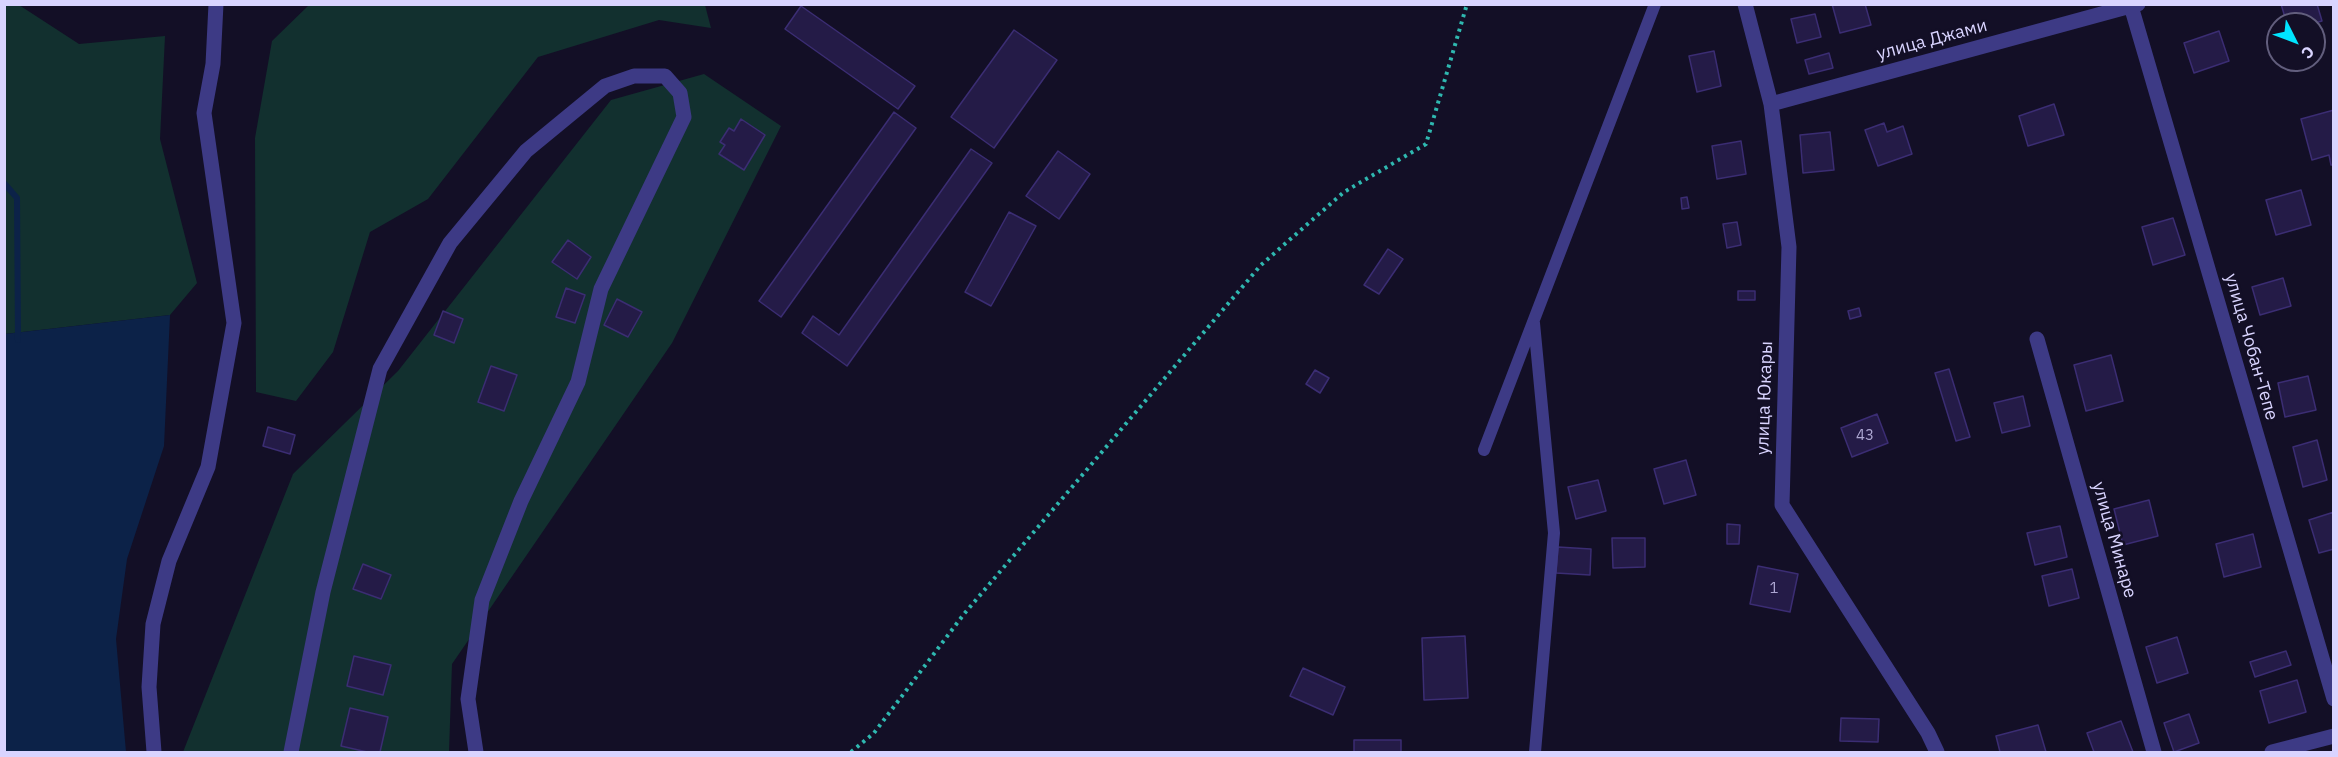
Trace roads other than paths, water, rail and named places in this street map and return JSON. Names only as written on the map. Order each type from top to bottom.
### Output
[{"type":"street","points":[[154,753],[149,687],[153,624],[170,561],[208,467],[234,324],[204,113],[213,64],[216,4]]},
{"type":"street","name":"улица Юкары","points":[[1745,4],[1771,104],[1789,247],[1782,505],[1928,733],[1937,753]]},
{"type":"street","name":"улица Джами","points":[[1771,104],[2135,5]]},
{"type":"street","name":"улица Чобан-Тепе","points":[[2135,5],[2334,699]]},
{"type":"street","points":[[291,753],[323,592],[380,369],[450,243],[526,150],[605,86],[634,76],[665,76],[680,93],[684,117],[601,290],[578,382],[521,501],[482,600],[468,699],[476,753]]},
{"type":"street","name":"улица Минаре","points":[[2037,339],[2154,753]]},
{"type":"street","points":[[2272,753],[2334,736]]},
{"type":"lane","points":[[1484,450],[1655,4]]},
{"type":"lane","points":[[1534,319],[1554,533],[1535,753]]},
{"type":"water","points":[[170,315],[164,446],[127,559],[116,639],[126,752],[5,752],[5,334]]},
{"type":"waterway","points":[[4,183],[17,198],[18,340]]}]
